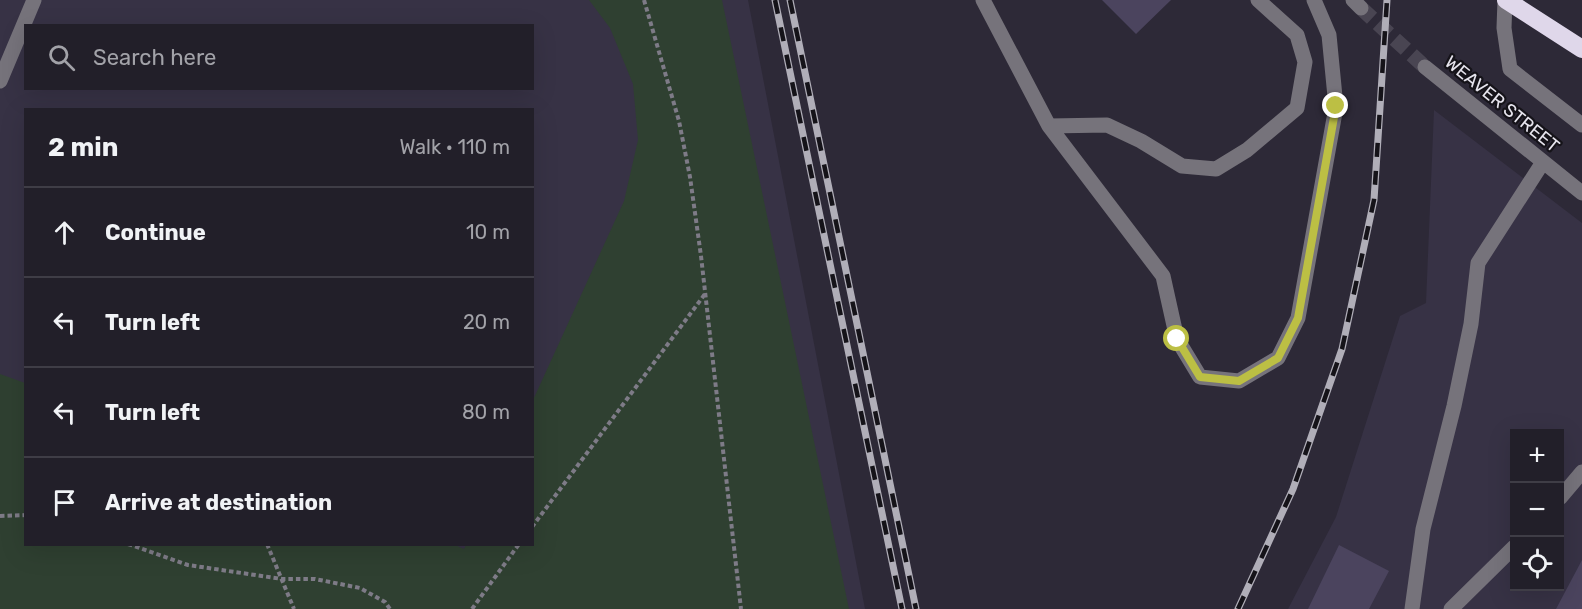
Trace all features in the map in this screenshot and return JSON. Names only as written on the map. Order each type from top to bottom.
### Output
[{"type":"highway","points":[[1506,0],[1582,49]]},
{"type":"street","points":[[0,81],[34,0]]},
{"type":"street","points":[[983,0],[1049,126],[1163,276],[1177,339],[1200,377],[1239,381],[1278,358],[1298,318],[1336,106],[1329,34],[1314,0]]},
{"type":"street","points":[[1049,126],[1107,125],[1141,141],[1182,166],[1216,169],[1247,150],[1297,108],[1305,62],[1297,35],[1258,0]]},
{"type":"street","points":[[1506,0],[1504,28],[1510,69],[1582,125]]},
{"type":"street","name":"WEAVER STREET","points":[[1425,67],[1582,193]]},
{"type":"street","points":[[1412,609],[1423,529],[1471,324],[1479,263],[1543,162]]},
{"type":"street","points":[[1564,493],[1582,472]]},
{"type":"street","points":[[1450,609],[1510,552]]},
{"type":"path","points":[[644,0],[679,121],[690,177],[706,293],[741,609]]},
{"type":"path","points":[[534,524],[706,293]]},
{"type":"path","points":[[0,516],[24,515]]},
{"type":"path","points":[[134,546],[188,565],[282,579],[315,579],[360,588],[385,602],[390,609]]},
{"type":"path","points":[[268,546],[294,609]]},
{"type":"path","points":[[472,609],[518,546]]},
{"type":"shaded area","points":[[0,0],[748,0],[865,609],[0,609]]},
{"type":"shaded area","points":[[1434,110],[1582,223],[1582,609],[1288,609],[1336,517],[1400,316],[1426,303]]},
{"type":"green space","points":[[589,0],[722,0],[849,609],[0,609],[0,374],[24,383],[24,546],[457,546],[464,549],[466,546],[534,546],[534,398],[624,201],[638,140],[633,84],[610,28]]},
{"type":"building","points":[[1102,0],[1171,0],[1136,34]]},
{"type":"building","points":[[1339,545],[1389,571],[1369,609],[1308,609]]},
{"type":"building","points":[[1582,560],[1582,609],[1556,609]]},
{"type":"tunnel","points":[[1361,8],[1425,67]]},
{"type":"railway","points":[[775,0],[902,609]]},
{"type":"railway","points":[[790,0],[916,609]]},
{"type":"railway","points":[[1238,609],[1293,489],[1342,349],[1374,200],[1387,0]]},
{"type":"route","points":[[1177,339],[1200,377],[1239,381],[1278,358],[1298,318],[1336,106]]}]
